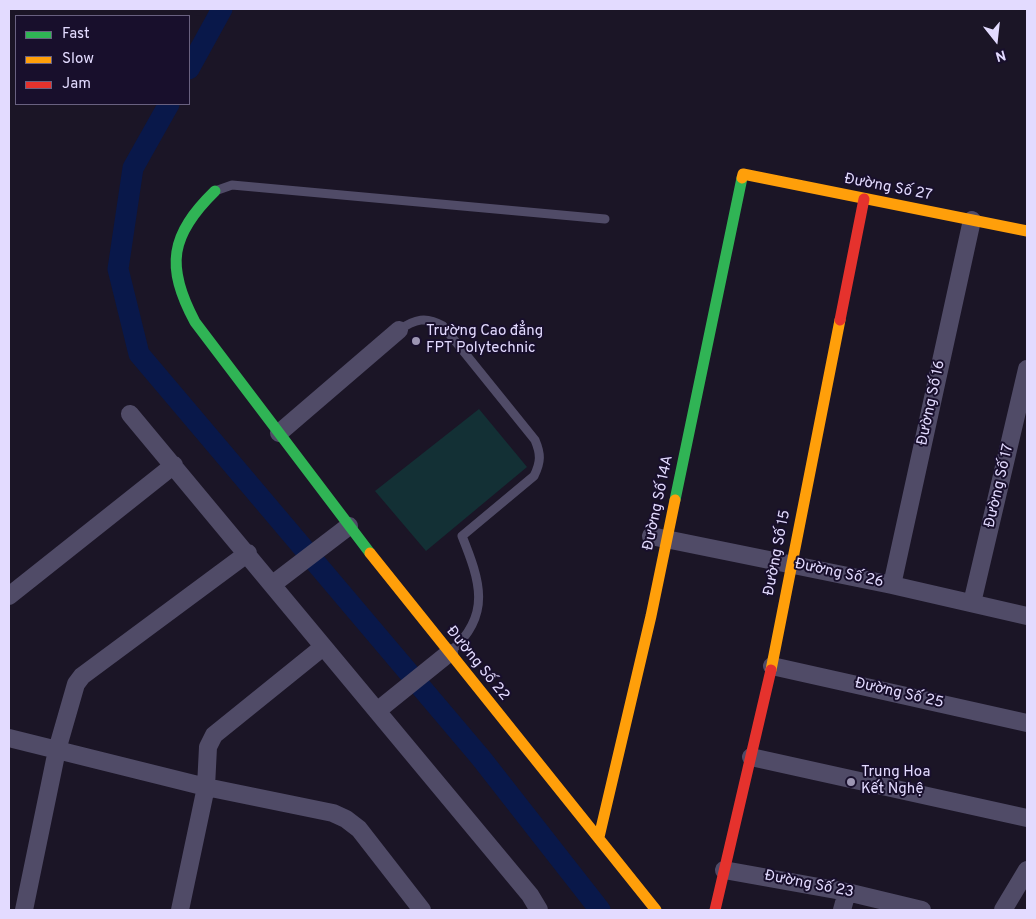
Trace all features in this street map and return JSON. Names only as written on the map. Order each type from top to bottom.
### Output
[{"type":"street","name":"Đường Số 27","points":[[743,174],[1027,232]]},
{"type":"street","name":"Đường Số 14A","points":[[599,836],[659,537],[743,174]]},
{"type":"street","name":"Đường Số 22","points":[[215,191],[194,212],[180,238],[174,259],[175,279],[181,299],[195,322],[349,526],[442,658],[599,836],[656,910]]},
{"type":"street","name":"Đường Số 15","points":[[715,910],[772,666],[864,199]]},
{"type":"street","name":"Đường Số 16","points":[[892,585],[972,220]]},
{"type":"street","points":[[279,433],[398,330]]},
{"type":"street","name":"Đường Số 17","points":[[972,603],[1027,369]]},
{"type":"street","points":[[130,414],[248,553],[276,582],[323,647],[530,895],[539,910]]},
{"type":"street","points":[[9,596],[174,465]]},
{"type":"street","points":[[276,582],[349,526]]},
{"type":"street","name":"Đường Số 26","points":[[659,537],[892,585],[1027,616]]},
{"type":"street","points":[[24,910],[58,750],[71,696],[76,684],[82,676],[248,553]]},
{"type":"street","points":[[180,910],[206,787],[208,747],[214,736],[323,647]]},
{"type":"street","points":[[377,711],[442,658]]},
{"type":"street","name":"Đường Số 25","points":[[772,666],[1027,723]]},
{"type":"street","points":[[9,738],[206,787],[333,813],[346,819],[359,829],[422,910]]},
{"type":"street","points":[[750,757],[1027,818]]},
{"type":"street","name":"Đường Số 23","points":[[724,870],[847,892],[922,910]]},
{"type":"street","points":[[1003,910],[1027,870]]},
{"type":"street","points":[[842,910],[847,892]]},
{"type":"lane","points":[[215,191],[232,185],[605,219]]},
{"type":"lane","points":[[398,330],[409,323],[421,319],[433,320],[444,326],[535,440],[540,452],[540,464],[534,476],[462,536],[475,570],[478,607],[467,637],[442,658]]},
{"type":"green space","points":[[479,409],[527,467],[426,551],[375,491]]},
{"type":"waterway","points":[[190,67],[222,9]]},
{"type":"waterway","points":[[168,105],[133,168],[118,269],[139,354],[481,758],[600,910]]},
{"type":"traffic: fast","points":[[675,500],[742,178]]},
{"type":"traffic: fast","points":[[215,191],[200,207],[181,237],[177,252],[176,268],[185,302],[195,322],[370,553]]},
{"type":"traffic: slow","points":[[742,178],[743,174],[1027,231]]},
{"type":"traffic: slow","points":[[771,670],[840,320]]},
{"type":"traffic: slow","points":[[599,837],[651,616],[675,500]]},
{"type":"traffic: slow","points":[[370,553],[656,910]]},
{"type":"traffic: jam","points":[[840,320],[864,199]]},
{"type":"traffic: jam","points":[[715,910],[771,670]]},
{"type":"place","name":"Trường Cao đẳng FPT Polytechnic","points":[[416,341]]},
{"type":"place","name":"Trung Hoa Kết Nghệ","points":[[851,782]]}]
